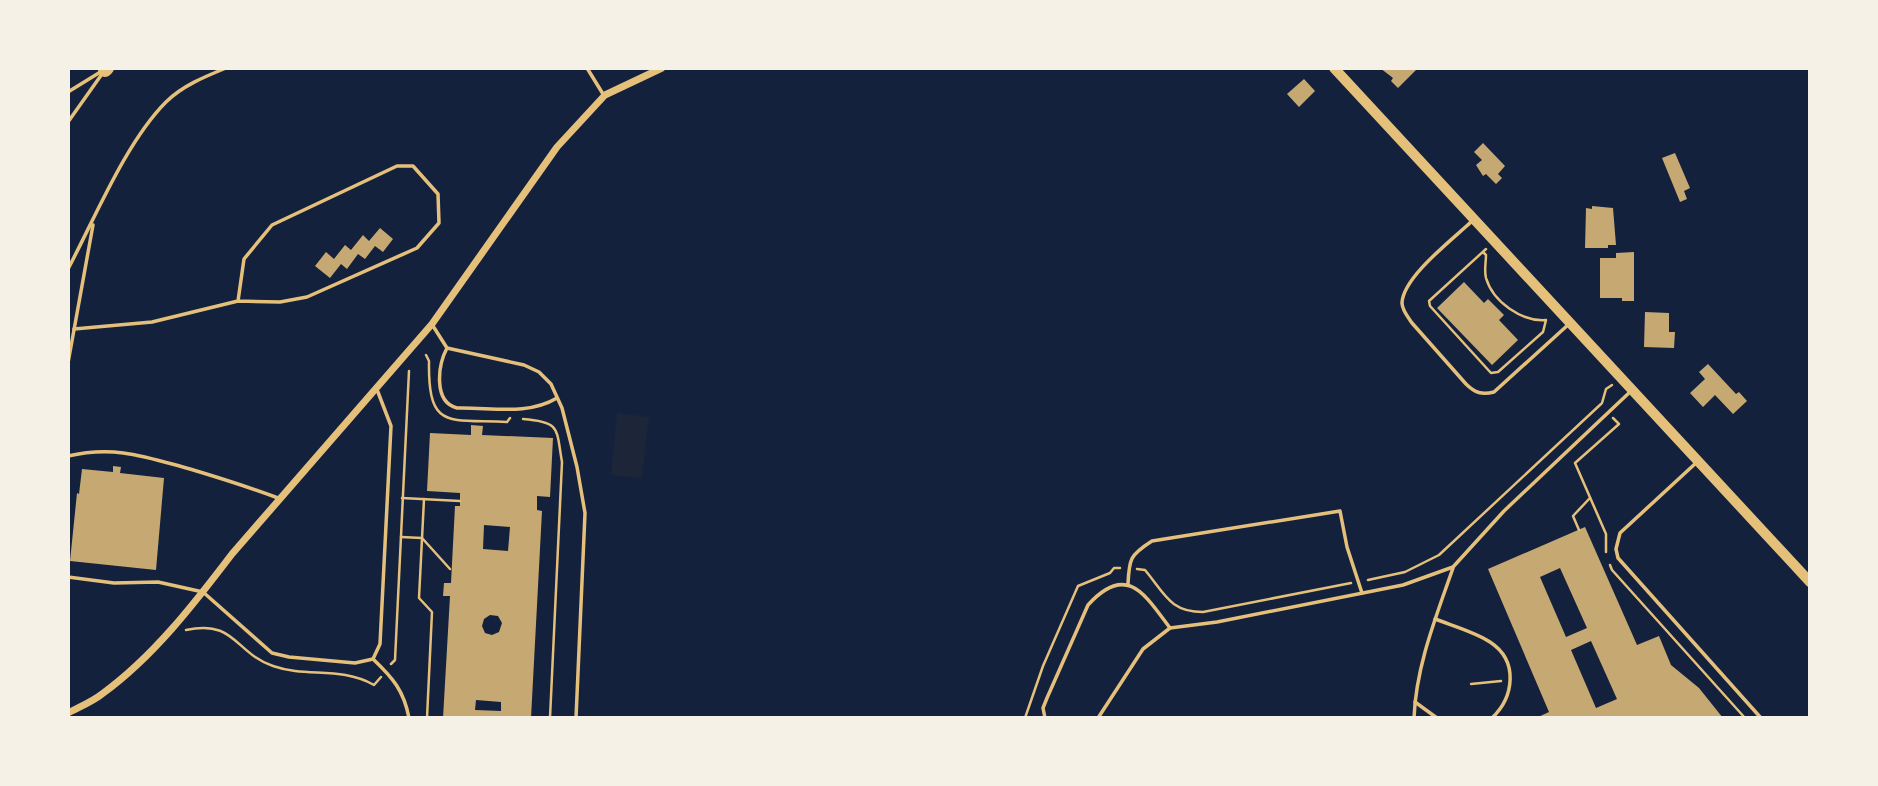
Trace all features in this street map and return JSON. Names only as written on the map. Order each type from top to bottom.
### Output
[{"type":"main road","points":[[1334,68],[1810,582]]},
{"type":"street","points":[[68,713],[101,695],[157,645],[203,592],[432,324],[557,147],[605,95],[662,68]]},
{"type":"lane","points":[[68,268],[145,126],[167,101],[195,81],[226,68]]},
{"type":"lane","points":[[587,68],[605,95]]},
{"type":"lane","points":[[68,92],[106,69]]},
{"type":"lane","points":[[68,122],[106,69]]},
{"type":"lane","points":[[74,329],[152,322],[238,301],[280,302],[307,297],[417,248],[439,223],[438,194],[412,166],[397,166],[272,225],[244,259],[238,301]]},
{"type":"lane","points":[[1474,219],[1411,279],[1402,303],[1412,323],[1466,384],[1473,391],[1483,394],[1494,392],[1571,323]]},
{"type":"lane","points":[[68,363],[94,220]]},
{"type":"lane","points":[[432,324],[447,348],[524,365],[539,372],[551,384],[557,398],[577,467],[585,513],[576,718]]},
{"type":"lane","points":[[447,348],[442,358],[440,390],[449,405],[457,408],[530,409],[557,398]]},
{"type":"lane","points":[[373,659],[380,644],[391,425],[376,387]]},
{"type":"lane","points":[[1414,718],[1418,682],[1453,567],[1504,511],[1633,389]]},
{"type":"lane","points":[[68,456],[108,450],[135,453],[237,482],[280,499]]},
{"type":"lane","points":[[1698,460],[1620,533],[1616,548],[1618,558],[1761,718]]},
{"type":"lane","points":[[1128,584],[1133,552],[1152,541],[1340,511],[1347,547],[1362,593]]},
{"type":"lane","points":[[1098,718],[1143,649],[1170,628],[1217,622],[1403,585],[1453,567]]},
{"type":"lane","points":[[68,577],[114,583],[158,582],[203,592],[272,653],[355,663],[373,659]]},
{"type":"lane","points":[[1045,718],[1043,708],[1047,698],[1088,605],[1099,593],[1128,584],[1136,587],[1170,628]]},
{"type":"lane","points":[[1435,619],[1491,643],[1501,652],[1508,665],[1511,680],[1503,707],[1492,718]]},
{"type":"lane","points":[[373,659],[386,671],[405,697],[410,718]]},
{"type":"lane","points":[[1416,702],[1437,718]]},
{"type":"path","points":[[1483,251],[1486,255],[1487,281],[1492,289],[1515,313],[1526,319],[1546,320],[1543,331],[1498,372],[1491,373],[1430,306],[1429,301],[1483,251],[1494,241]]},
{"type":"path","points":[[426,355],[429,361],[431,401],[437,411],[447,419],[507,422],[511,418]]},
{"type":"path","points":[[374,685],[395,660],[409,371]]},
{"type":"path","points":[[1025,718],[1043,666],[1078,586],[1110,573],[1114,568],[1145,570],[1175,607],[1203,612],[1405,572],[1439,555],[1601,404],[1606,389],[1622,377]]},
{"type":"path","points":[[1601,404],[1619,424],[1575,463],[1606,534],[1605,547],[1612,570],[1745,718]]},
{"type":"path","points":[[521,419],[543,420],[551,424],[557,431],[562,462],[550,718]]},
{"type":"path","points":[[402,498],[460,502]]},
{"type":"path","points":[[1579,530],[1573,516],[1590,498]]},
{"type":"path","points":[[424,499],[419,598],[432,612],[427,718]]},
{"type":"path","points":[[401,537],[422,538],[450,569]]},
{"type":"path","points":[[1471,684],[1511,680]]},
{"type":"shaded area","points":[[617,413],[649,417],[642,478],[611,475]]},
{"type":"building","points":[[1380,68],[1418,68],[1398,88],[1391,81],[1393,78]]},
{"type":"building","points":[[1304,79],[1315,91],[1299,107],[1287,94]]},
{"type":"building","points":[[1483,143],[1505,166],[1498,174],[1502,178],[1496,184],[1486,174],[1483,176],[1476,165],[1482,160],[1474,152]]},
{"type":"building","points":[[1675,153],[1690,188],[1684,191],[1687,199],[1680,202],[1662,158]]},
{"type":"building","points":[[1592,206],[1613,208],[1616,245],[1608,245],[1608,248],[1585,248],[1586,208],[1592,209]]},
{"type":"building","points":[[380,228],[393,239],[383,252],[375,246],[365,259],[358,254],[347,269],[341,264],[330,278],[315,266],[326,252],[334,259],[345,245],[351,250],[363,235],[369,241]]},
{"type":"building","points":[[1634,252],[1634,301],[1600,298],[1600,258],[1616,258],[1616,253]]},
{"type":"building","points":[[1464,282],[1484,303],[1488,299],[1504,315],[1499,320],[1518,340],[1492,365],[1437,308]]},
{"type":"building","points":[[1645,312],[1669,313],[1669,332],[1675,332],[1674,348],[1644,347]]},
{"type":"building","points":[[1708,364],[1736,394],[1739,392],[1747,401],[1733,414],[1715,395],[1703,407],[1690,393],[1705,379],[1699,372]]},
{"type":"building","points":[[471,425],[483,426],[482,435],[553,438],[550,497],[537,496],[537,510],[542,511],[531,718],[443,718],[450,596],[443,596],[444,583],[451,583],[455,506],[460,506],[460,493],[427,491],[430,433],[471,435]],"holes":[[[484,525],[510,527],[508,551],[483,549]],[[490,615],[498,616],[502,623],[499,632],[492,635],[485,633],[482,626],[484,619]],[[476,700],[501,702],[501,711],[475,710]]]},
{"type":"building","points":[[113,466],[121,467],[120,473],[164,478],[156,570],[70,561],[82,469],[113,472]]},
{"type":"building","points":[[1585,527],[1637,645],[1659,636],[1671,665],[1699,688],[1723,718],[1536,718],[1549,712],[1488,569]],"holes":[[[1560,568],[1587,628],[1566,637],[1540,577]],[[1591,641],[1617,699],[1596,708],[1571,650]]]}]
